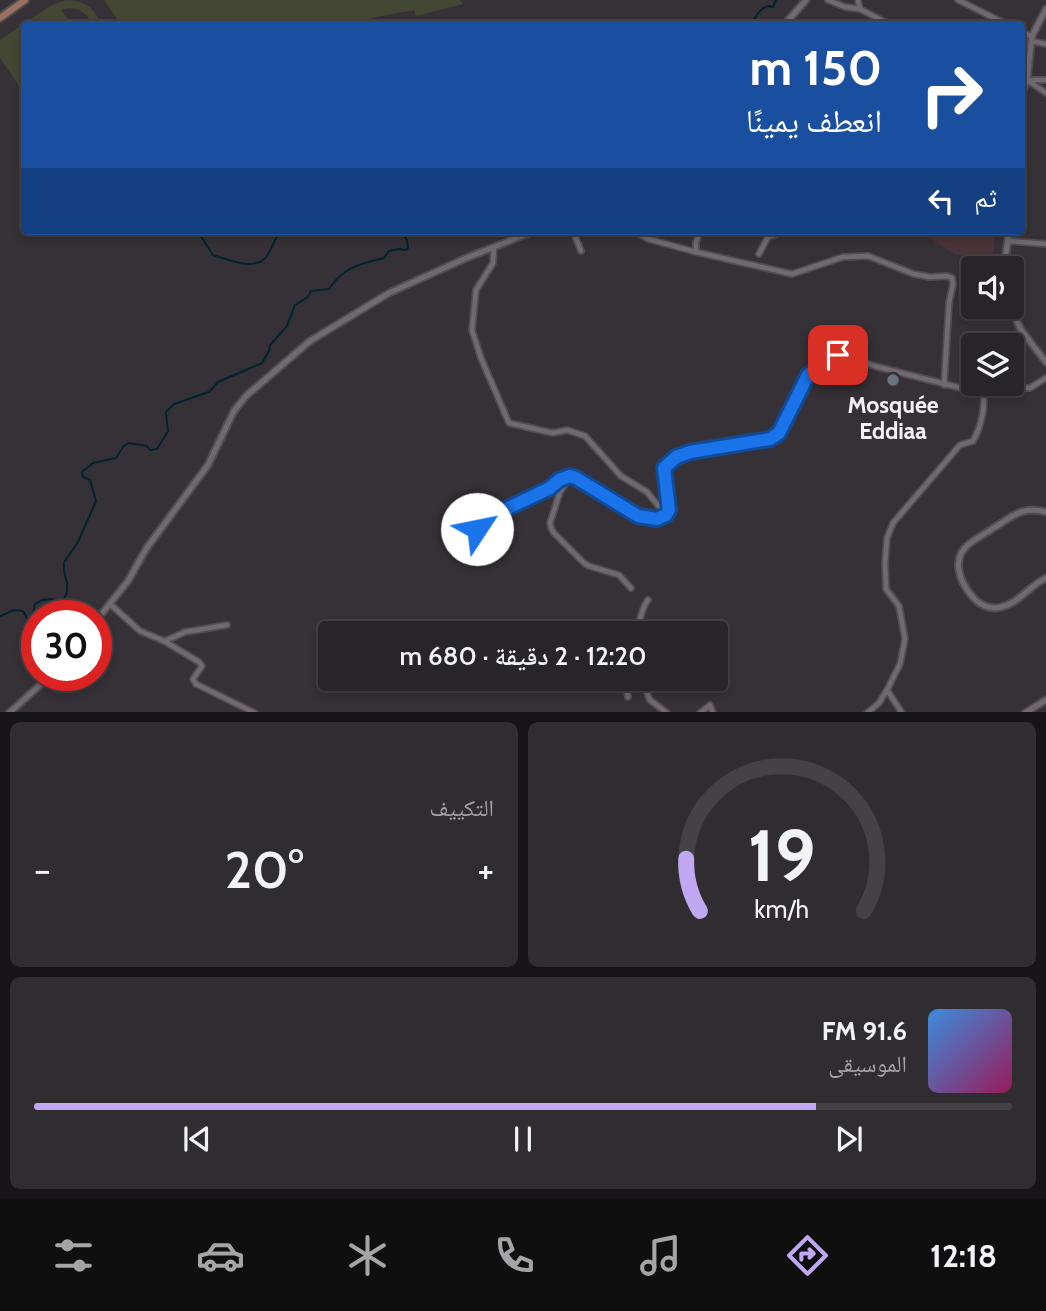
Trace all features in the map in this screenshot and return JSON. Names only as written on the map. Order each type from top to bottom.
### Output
[{"type":"main road","points":[[0,16],[19,0]]},
{"type":"main road","points":[[0,16],[25,0]]},
{"type":"street","points":[[788,21],[806,0]]},
{"type":"street","points":[[828,0],[845,7],[860,9],[883,21]]},
{"type":"street","points":[[858,0],[860,9]]},
{"type":"street","points":[[958,0],[1000,21]]},
{"type":"street","points":[[1025,85],[1032,39],[1046,9]]},
{"type":"street","points":[[1025,35],[1046,44]]},
{"type":"street","points":[[1027,80],[1046,80]]},
{"type":"street","points":[[1027,80],[1046,93]]},
{"type":"street","points":[[112,601],[128,581],[146,549],[208,465],[234,411],[246,396],[310,341],[389,293],[524,235]]},
{"type":"street","points":[[575,235],[581,251]]},
{"type":"street","points":[[641,235],[696,252],[792,274],[843,257],[868,256],[914,274],[952,278],[948,303],[944,385]]},
{"type":"street","points":[[696,252],[699,235]]},
{"type":"street","points":[[759,254],[768,237],[774,235]]},
{"type":"street","points":[[1006,256],[1009,235]]},
{"type":"street","points":[[1009,241],[1046,244]]},
{"type":"street","points":[[494,247],[493,263],[476,290],[472,330],[509,423],[552,433],[567,430],[585,436],[621,476],[646,492],[666,515]]},
{"type":"street","points":[[1016,319],[1021,330],[1046,362]]},
{"type":"street","points":[[477,529],[506,509],[570,476],[638,516],[657,519],[666,515],[669,510],[664,468],[676,457],[690,452],[770,439],[779,433],[808,375],[838,355],[961,388]]},
{"type":"street","points":[[1024,388],[1030,388],[1046,378]]},
{"type":"street","points":[[867,712],[887,690],[900,664],[905,639],[899,606],[886,589],[887,538],[892,523],[960,446],[972,442],[978,433],[985,396]]},
{"type":"street","points":[[570,476],[560,492],[550,523],[551,528],[584,563],[619,575],[631,588]]},
{"type":"street","points":[[1046,512],[1033,508],[1017,513],[967,545],[958,564],[963,585],[975,600],[991,608],[1009,605],[1046,578]]},
{"type":"street","points":[[641,621],[644,605],[648,600]]},
{"type":"street","points":[[112,606],[139,631],[164,641],[199,662],[202,666],[193,679],[196,684],[255,712]]},
{"type":"street","points":[[164,641],[185,632],[227,625]]},
{"type":"street","points":[[887,690],[902,712]]},
{"type":"street","points":[[9,712],[33,691]]},
{"type":"street","points":[[627,691],[628,698]]},
{"type":"street","points":[[646,691],[650,700],[667,712]]},
{"type":"street","points":[[1026,712],[1046,700]]},
{"type":"street","points":[[700,712],[710,705],[713,712]]},
{"type":"shaded area","points":[[925,235],[995,235],[992,256],[956,255]]},
{"type":"green space","points":[[66,0],[78,2],[96,13],[100,21],[90,21],[83,13],[71,8],[61,10],[69,21],[28,21],[50,6]]},
{"type":"green space","points":[[104,0],[460,0],[463,4],[416,16],[414,10],[361,21],[119,21]]},
{"type":"green space","points":[[21,26],[21,89],[0,58],[0,40]]},
{"type":"waterway","points":[[753,21],[760,11],[769,6],[773,7],[776,0]]},
{"type":"waterway","points":[[200,235],[213,255],[249,264],[262,261],[267,256],[278,235]]},
{"type":"waterway","points":[[0,616],[14,610],[23,611],[27,618],[32,618],[35,604],[42,600],[52,599],[55,604],[62,602],[67,593],[64,562],[78,542],[96,501],[90,480],[83,477],[82,472],[93,463],[116,458],[128,443],[147,446],[150,450],[157,449],[168,431],[166,412],[174,404],[209,392],[218,382],[262,363],[270,345],[287,326],[295,305],[308,297],[311,291],[329,289],[346,271],[384,258],[389,251],[406,250],[405,235]]},
{"type":"place","name":"Mosquée Eddiaa","points":[[893,380]]},
{"type":"route","points":[[477,529],[518,502],[570,476],[638,516],[657,519],[666,515],[669,510],[664,468],[676,457],[690,452],[770,439],[779,433],[808,375],[838,355]]}]
